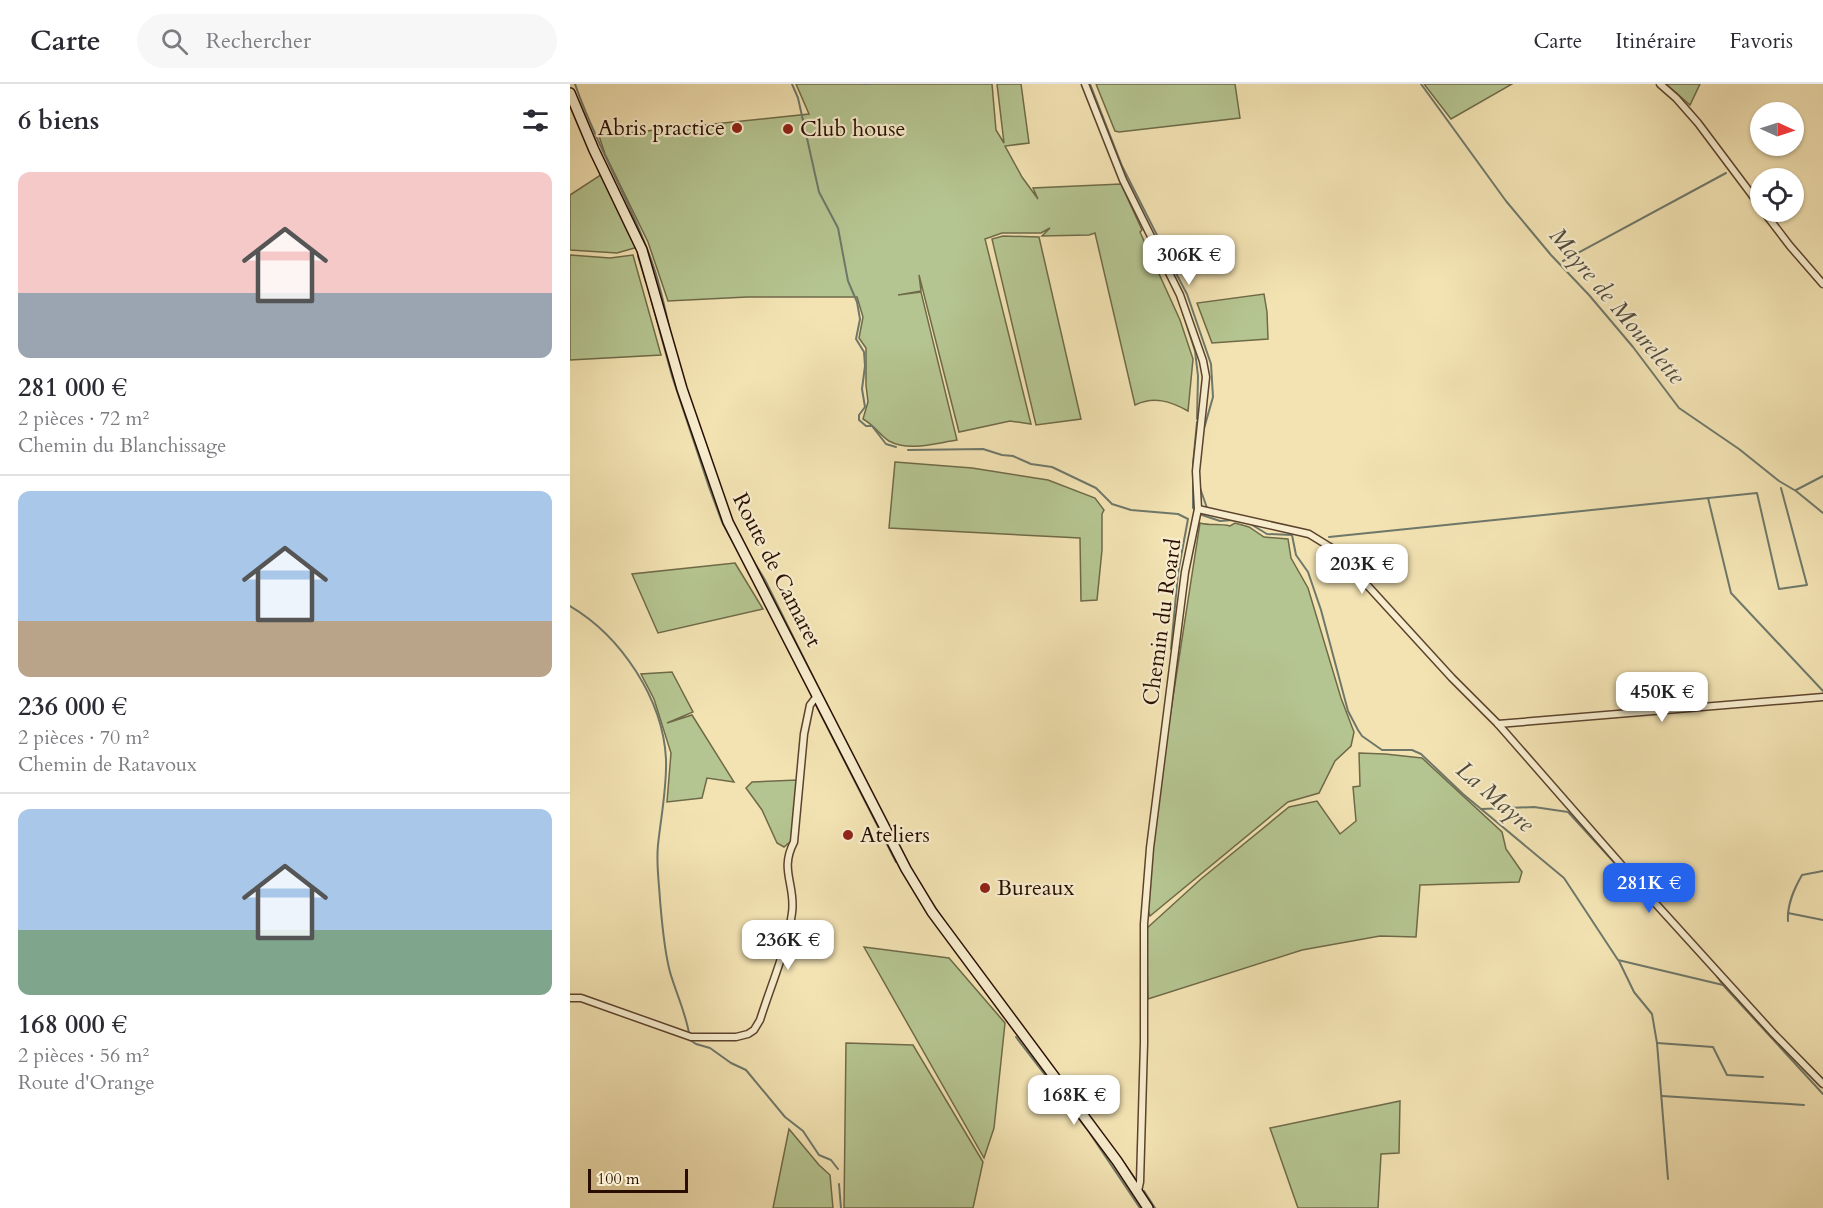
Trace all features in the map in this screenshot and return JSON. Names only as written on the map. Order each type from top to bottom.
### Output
[{"type":"main road","name":"Route de Camaret","points":[[570,93],[594,150],[642,250],[682,389],[728,522],[918,891],[1138,1191],[1148,1208]]},
{"type":"street","name":"Chemin du Roard","points":[[1085,84],[1124,180],[1180,295],[1203,361],[1206,378],[1196,471],[1198,509],[1185,572],[1150,848],[1144,924],[1144,1043],[1138,1191]]},
{"type":"street","points":[[1659,84],[1698,123],[1750,192]]},
{"type":"street","points":[[1772,222],[1823,284]]},
{"type":"street","points":[[1198,509],[1309,534],[1327,543],[1380,597],[1452,678],[1498,724],[1646,893],[1774,1034],[1823,1084]]},
{"type":"street","points":[[570,998],[581,998],[691,1037],[736,1036],[748,1034],[754,1030],[760,1020],[789,928],[793,904],[786,865],[794,842],[804,734],[810,705],[817,696]]},
{"type":"street","points":[[1498,724],[1823,697]]},
{"type":"green space","points":[[796,84],[992,84],[996,130],[1004,143],[997,84],[1021,84],[1029,143],[1005,146],[1022,177],[1038,199],[1033,188],[1121,184],[1180,320],[1193,359],[1188,411],[1155,400],[1135,405],[1095,233],[1042,236],[1050,228],[1041,233],[1002,233],[985,239],[1031,424],[1010,421],[959,432],[919,275],[921,291],[898,295],[921,292],[957,440],[932,445],[905,446],[889,441],[863,419],[868,402],[866,348],[859,338],[863,317],[857,297],[747,297],[668,301],[648,242],[605,154],[599,136],[809,114]]},
{"type":"green space","points":[[1096,84],[1235,84],[1240,118],[1119,132],[1115,131]]},
{"type":"green space","points":[[1424,84],[1512,84],[1451,119]]},
{"type":"green space","points":[[1666,84],[1700,84],[1690,105]]},
{"type":"green space","points":[[602,174],[638,247],[617,253],[570,250],[570,195]]},
{"type":"green space","points":[[1003,236],[1039,237],[1081,419],[1036,425],[992,239]]},
{"type":"green space","points":[[570,255],[610,258],[633,255],[661,355],[570,360]]},
{"type":"green space","points":[[1264,294],[1268,339],[1212,343],[1197,303]]},
{"type":"green space","points":[[895,462],[972,468],[1048,480],[1095,498],[1104,510],[1097,600],[1081,601],[1080,538],[889,528]]},
{"type":"green space","points":[[1200,523],[1230,526],[1235,523],[1249,527],[1264,537],[1288,539],[1291,558],[1308,588],[1341,698],[1354,732],[1351,746],[1335,761],[1319,793],[1288,802],[1150,916],[1147,907],[1158,794]]},
{"type":"green space","points":[[735,563],[763,609],[658,633],[632,574]]},
{"type":"green space","points":[[672,672],[693,712],[667,723],[692,715],[734,782],[707,778],[702,798],[667,802],[671,753],[654,699],[641,674]]},
{"type":"green space","points":[[1359,753],[1422,758],[1502,832],[1506,849],[1522,872],[1519,882],[1420,885],[1416,937],[1380,936],[1302,950],[1148,999],[1146,929],[1201,879],[1289,807],[1317,801],[1340,834],[1356,821],[1353,787],[1360,786]]},
{"type":"green space","points":[[797,780],[791,841],[784,847],[777,843],[762,810],[746,788],[752,782]]},
{"type":"green space","points":[[864,947],[949,958],[1005,1023],[994,1128],[984,1158]]},
{"type":"green space","points":[[846,1043],[913,1045],[983,1162],[973,1208],[844,1208]]},
{"type":"green space","points":[[1400,1101],[1399,1153],[1381,1154],[1378,1208],[1298,1208],[1270,1128]]},
{"type":"green space","points":[[789,1129],[830,1175],[833,1208],[773,1208]]},
{"type":"waterway","points":[[575,84],[653,265],[671,336]]},
{"type":"waterway","points":[[792,84],[798,98],[819,192],[838,228],[848,281],[857,302],[860,319],[856,339],[864,352],[865,366],[862,389],[865,407],[859,415],[859,420],[866,426],[872,426],[886,444],[896,447]]},
{"type":"waterway","points":[[863,84],[869,84]]},
{"type":"waterway","name":"La Mayre","points":[[1090,84],[1122,166],[1167,255]]},
{"type":"waterway","name":"Mayre de Mourelette","points":[[1421,84],[1506,201],[1633,347],[1679,408],[1739,449],[1823,513]]},
{"type":"waterway","points":[[1563,261],[1726,173]]},
{"type":"waterway","points":[[638,256],[646,282]]},
{"type":"waterway","points":[[1170,262],[1187,294],[1211,364],[1213,397],[1203,432]]},
{"type":"waterway","points":[[651,299],[672,376],[709,487],[722,522],[749,572]]},
{"type":"waterway","name":"La Mayre","points":[[1182,310],[1195,351],[1198,376],[1197,419]]},
{"type":"waterway","name":"La Mayre","points":[[1193,508],[1193,464],[1197,422]]},
{"type":"waterway","points":[[908,450],[983,449],[1013,456],[1031,464],[1052,467],[1096,488],[1112,504],[1131,510],[1178,514],[1188,519],[1178,573],[1171,649]]},
{"type":"waterway","points":[[1796,490],[1823,476]]},
{"type":"waterway","points":[[1200,488],[1207,508]]},
{"type":"waterway","points":[[1329,537],[1757,493],[1779,589],[1807,585],[1781,488]]},
{"type":"waterway","points":[[1708,498],[1731,593],[1823,691]]},
{"type":"waterway","name":"La Mayre","points":[[1199,514],[1220,521],[1233,520],[1249,523],[1267,534],[1292,535],[1296,555],[1308,572],[1321,610],[1348,711],[1362,736],[1382,750],[1412,750],[1421,754],[1463,794],[1564,878],[1618,960],[1723,985],[1823,1094]]},
{"type":"waterway","points":[[750,555],[765,580],[831,713]]},
{"type":"waterway","points":[[570,606],[606,634],[622,652],[648,692],[657,714],[666,759],[665,791],[657,852],[662,927],[670,972],[689,1033]]},
{"type":"waterway","points":[[816,705],[896,862]]},
{"type":"waterway","points":[[1482,809],[1534,807],[1568,812],[1644,895]]},
{"type":"waterway","points":[[1788,921],[1792,897],[1802,875],[1823,871]]},
{"type":"waterway","points":[[928,897],[952,932]]},
{"type":"waterway","points":[[1788,913],[1823,920]]},
{"type":"waterway","points":[[1686,941],[1712,970]]},
{"type":"waterway","points":[[1619,961],[1634,992],[1652,1014],[1657,1043],[1668,1179]]},
{"type":"waterway","points":[[1716,975],[1723,985]]},
{"type":"waterway","points":[[1016,1037],[1089,1132],[1140,1208]]},
{"type":"waterway","points":[[690,1040],[710,1048],[731,1063],[746,1070],[785,1117],[803,1131],[819,1155],[831,1160],[838,1169]]},
{"type":"waterway","points":[[1657,1043],[1713,1047],[1727,1075],[1763,1077]]},
{"type":"waterway","points":[[1662,1096],[1804,1105]]},
{"type":"waterway","points":[[1124,1163],[1136,1180]]},
{"type":"waterway","points":[[839,1184],[841,1208]]},
{"type":"waterway","points":[[1144,1191],[1155,1208]]},
{"type":"place","name":"Abris practice","points":[[737,128]]},
{"type":"place","name":"Club house","points":[[788,129]]},
{"type":"place","name":"Ateliers","points":[[848,835]]},
{"type":"place","name":"Bureaux","points":[[985,888]]}]
